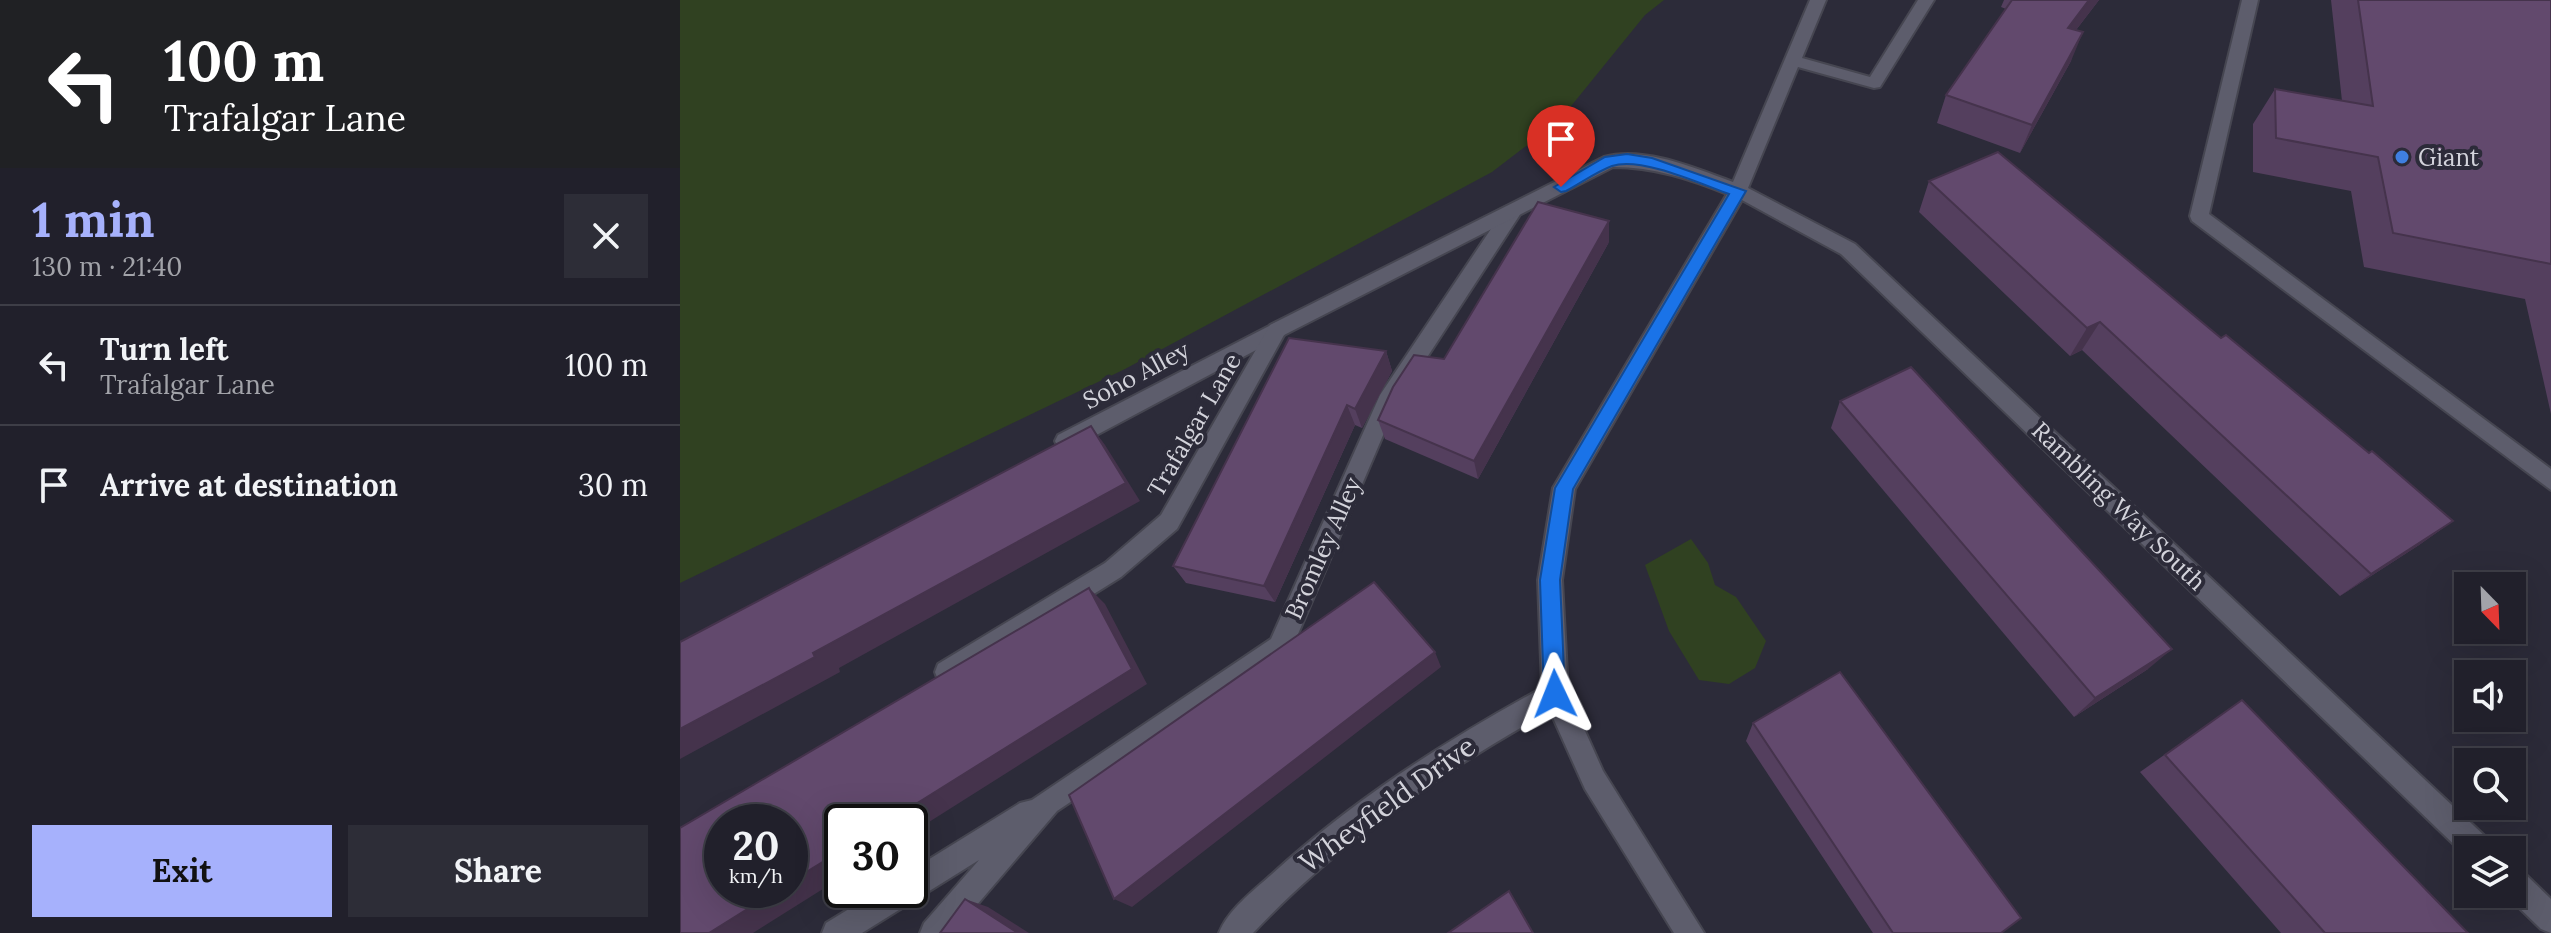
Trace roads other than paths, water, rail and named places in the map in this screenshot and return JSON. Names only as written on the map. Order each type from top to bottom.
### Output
[{"type":"street","points":[[1690,933],[1594,780],[1555,694],[1550,580],[1564,488],[1738,191],[1818,0]]},
{"type":"street","points":[[1793,61],[1874,83],[1926,0]]},
{"type":"street","points":[[2250,0],[2199,216],[2551,481]]},
{"type":"street","points":[[1277,330],[1610,161],[1647,161],[1738,191]]},
{"type":"street","name":"Rambling Way South","points":[[1738,191],[1812,226],[1848,249],[2464,836]]},
{"type":"street","name":"Bromley Alley","points":[[928,877],[1048,802],[1280,647],[1387,401],[1512,213]]},
{"type":"street","name":"Soho Alley","points":[[1041,455],[1277,330]]},
{"type":"street","name":"Trafalgar Lane","points":[[924,686],[1113,570],[1169,522],[1277,330]]},
{"type":"street","name":"Wheyfield Drive","points":[[1233,933],[1269,893],[1404,784],[1482,734],[1555,694]]},
{"type":"street","name":"Bromley Alley","points":[[934,933],[1048,802]]},
{"type":"street","points":[[2526,895],[2551,919]]},
{"type":"street","name":"Bromley Alley","points":[[836,933],[877,908]]},
{"type":"place","name":"Giant","points":[[2402,157]]}]
